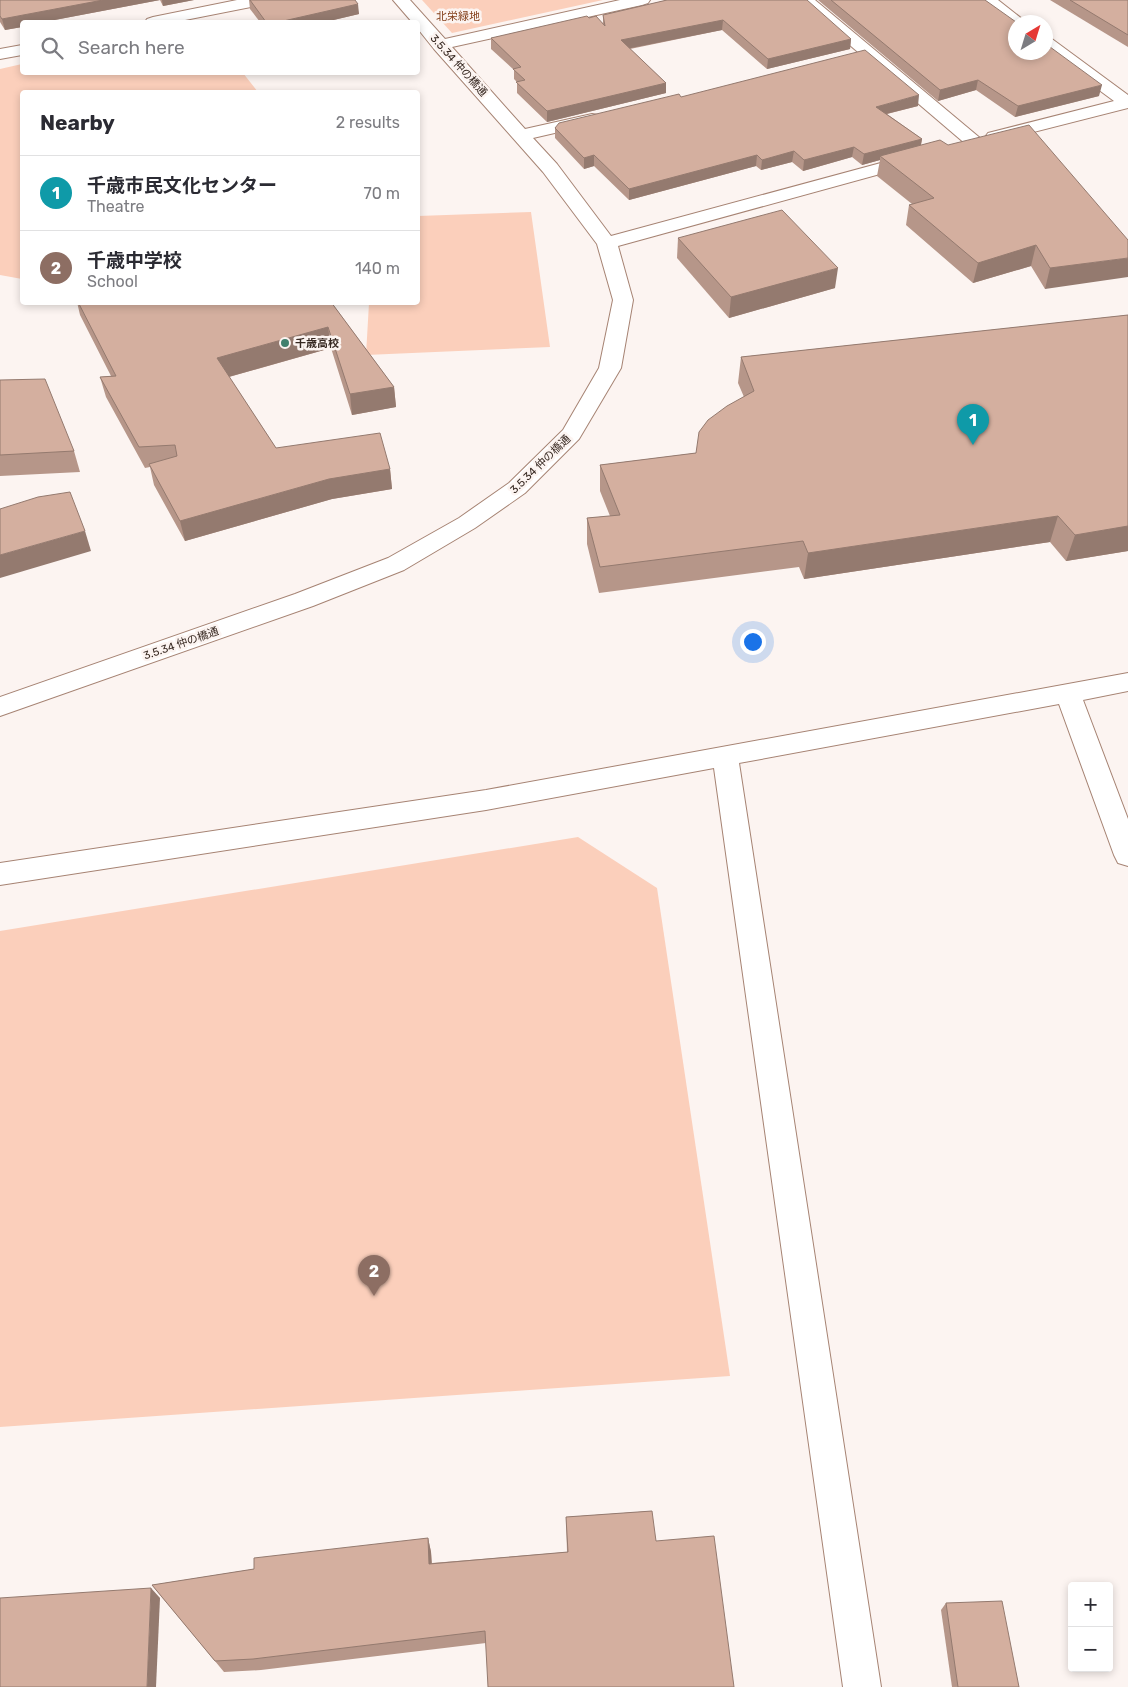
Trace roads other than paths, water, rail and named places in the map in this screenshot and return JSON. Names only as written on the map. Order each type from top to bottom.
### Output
[{"type":"street","points":[[163,20],[261,0]]},
{"type":"street","name":"3.5.34 仲の橋通","points":[[401,0],[418,20]]},
{"type":"street","points":[[440,45],[642,0]]},
{"type":"street","points":[[805,0],[974,142]]},
{"type":"street","points":[[988,0],[1008,15]]},
{"type":"street","name":"3.5.34 仲の橋通","points":[[0,707],[304,600],[396,564],[467,523],[517,488],[571,434],[610,368],[623,300],[607,243],[550,168],[420,22]]},
{"type":"street","points":[[1053,48],[1127,103]]},
{"type":"street","points":[[0,54],[20,50]]},
{"type":"street","points":[[848,57],[868,52]]},
{"type":"street","points":[[955,147],[1127,103]]},
{"type":"street","points":[[521,135],[608,115]]},
{"type":"street","points":[[607,243],[927,155]]},
{"type":"street","points":[[0,874],[486,800],[1128,682]]},
{"type":"street","points":[[1068,694],[1128,855]]},
{"type":"street","points":[[725,755],[862,1687]]},
{"type":"place","name":"千歳高校","points":[[285,343]]},
{"type":"place","name":"千歳市民文化センター","points":[[973,445]]},
{"type":"place","name":"千歳中学校","points":[[374,1296]]},
{"type":"park label","name":"北栄緑地","points":[[458,16]]}]
